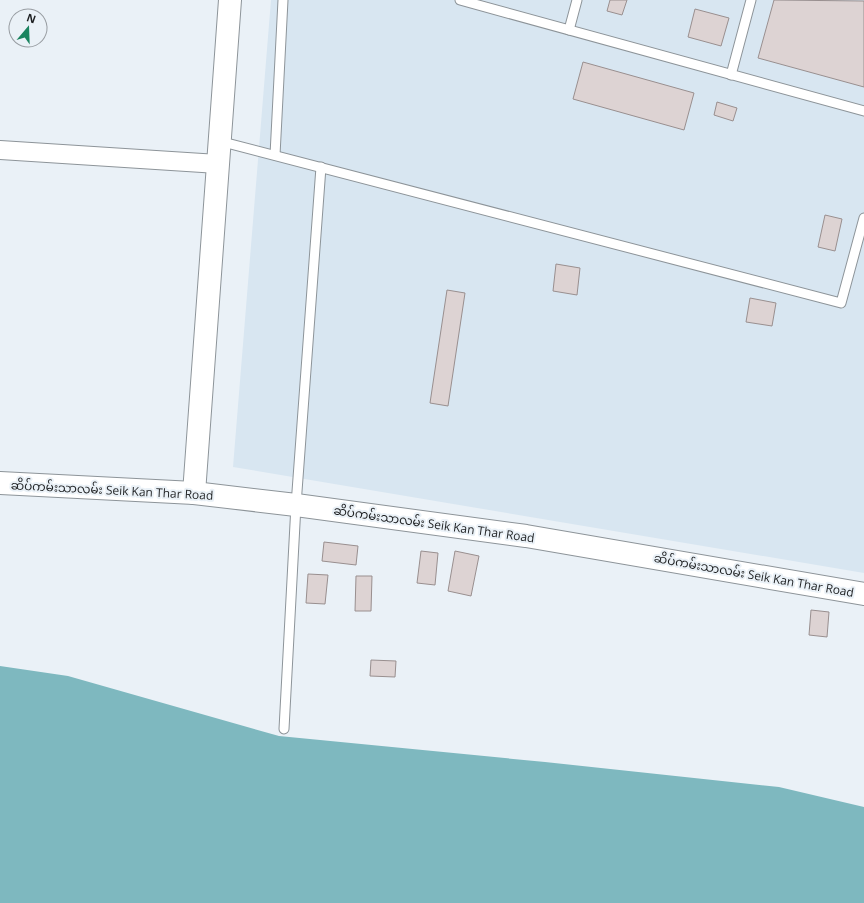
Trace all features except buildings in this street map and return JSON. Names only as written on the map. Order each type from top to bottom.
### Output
[{"type":"street","points":[[194,493],[230,0]]},
{"type":"street","points":[[0,150],[218,164]]},
{"type":"street","name":"ဆိပ်ကမ်းသာလမ်း Seik Kan Thar Road","points":[[0,483],[194,493],[296,505],[526,536],[864,594]]},
{"type":"lane","points":[[275,155],[284,0]]},
{"type":"lane","points":[[460,0],[864,111]]},
{"type":"lane","points":[[569,30],[578,0]]},
{"type":"lane","points":[[731,75],[751,0]]},
{"type":"lane","points":[[219,141],[841,303],[864,218]]},
{"type":"lane","points":[[284,728],[296,505],[321,167]]},
{"type":"shaded area","points":[[271,0],[864,0],[864,573],[233,467]]},
{"type":"water","points":[[0,666],[68,676],[279,736],[779,787],[864,807],[864,903],[0,903]]}]
